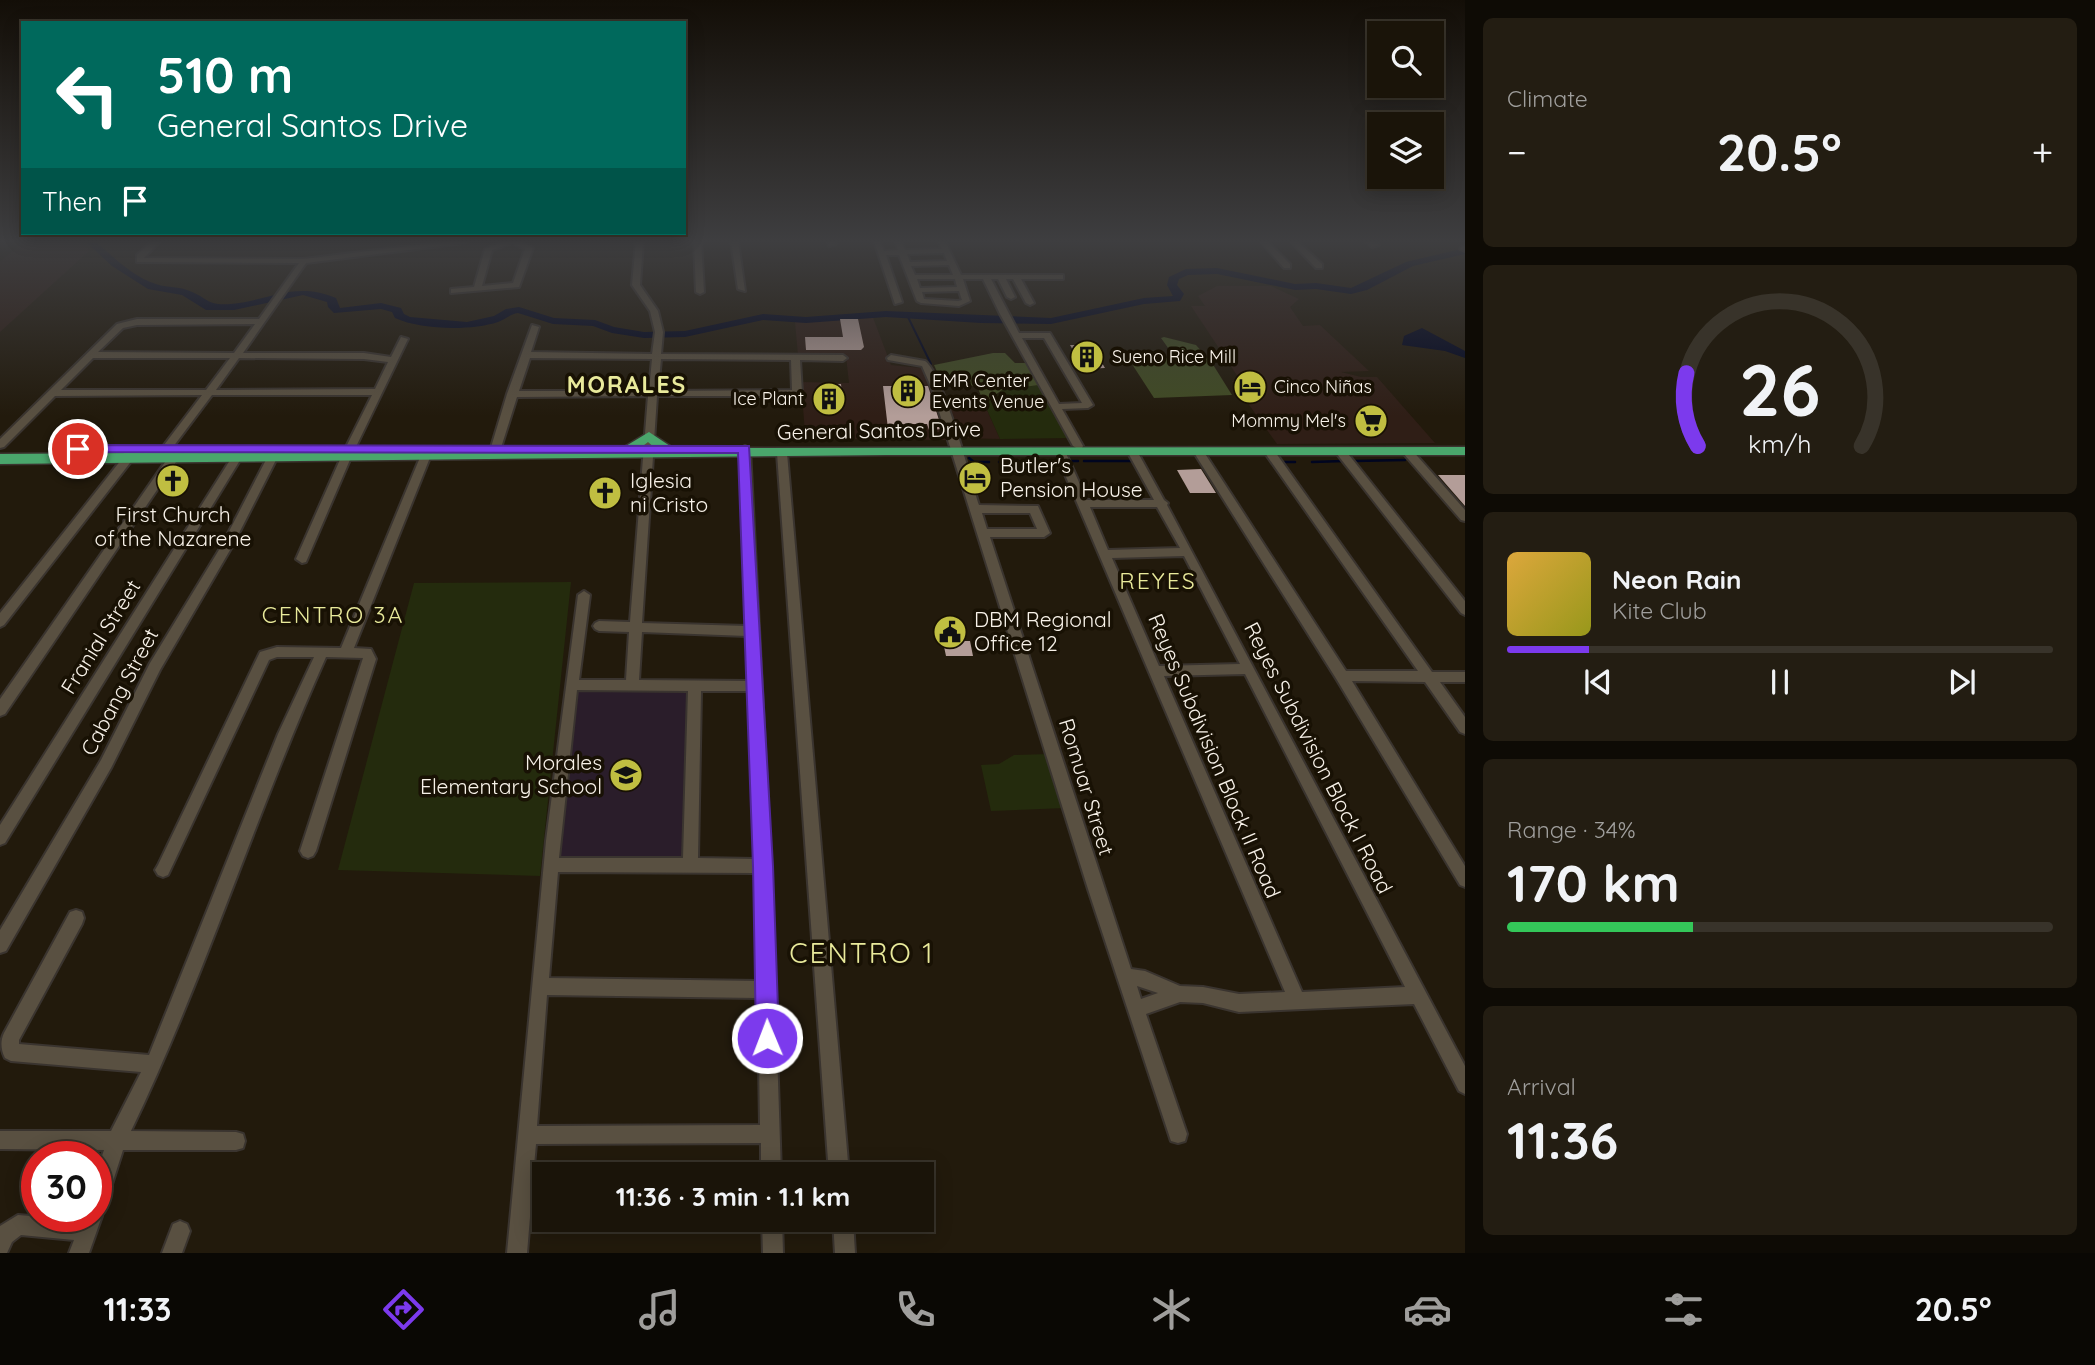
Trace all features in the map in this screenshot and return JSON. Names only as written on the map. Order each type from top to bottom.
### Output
[{"type":"highway","name":"General Santos Drive","points":[[0,447],[237,457],[348,453],[426,455],[647,446],[782,453],[1078,446],[1465,448]]},
{"type":"highway","name":"General Santos Drive","points":[[0,458],[495,452],[628,449],[647,446],[745,451],[957,449],[1341,452],[1465,448]]},
{"type":"street","points":[[0,710],[209,392],[276,299]]},
{"type":"street","points":[[632,687],[647,446],[659,336],[654,311],[646,299]]},
{"type":"street","points":[[922,299],[923,302],[959,304],[965,299]]},
{"type":"street","points":[[997,299],[1078,446]]},
{"type":"street","points":[[1028,299],[1030,303]]},
{"type":"street","points":[[0,447],[116,328],[129,323],[262,321]]},
{"type":"street","points":[[495,452],[535,327]]},
{"type":"street","points":[[1016,335],[1047,335],[1088,405],[1056,407]]},
{"type":"street","points":[[302,559],[348,453],[404,339]]},
{"type":"street","points":[[90,355],[363,356],[394,360]]},
{"type":"street","points":[[526,355],[843,358]]},
{"type":"street","points":[[512,394],[797,393],[795,357]]},
{"type":"street","name":"Romuar Street","points":[[891,359],[918,362],[927,366],[985,533],[1125,976],[1178,1133]]},
{"type":"street","points":[[53,393],[378,392]]},
{"type":"street","points":[[745,451],[763,866],[771,1162]]},
{"type":"street","name":"Reyes Subdivision Block II Road","points":[[1060,451],[1297,1000]]},
{"type":"street","name":"Reyes Subdivision Block I Road","points":[[1132,451],[1163,503],[1465,1085]]},
{"type":"street","points":[[1198,451],[1342,676],[1465,880]]},
{"type":"street","points":[[1269,451],[1465,728]]},
{"type":"street","points":[[1407,451],[1465,517]]},
{"type":"street","points":[[1341,452],[1465,610]]},
{"type":"street","points":[[782,453],[838,1162]]},
{"type":"street","points":[[346,652],[426,455]]},
{"type":"street","name":"Cabang Street","points":[[0,945],[106,764],[155,667],[227,545],[273,456]]},
{"type":"street","points":[[0,622],[129,457]]},
{"type":"street","name":"Franial Street","points":[[0,838],[237,457]]},
{"type":"street","points":[[1083,504],[1163,503]]},
{"type":"street","points":[[977,509],[1034,509],[1044,533],[985,533]]},
{"type":"street","points":[[1104,554],[1188,552]]},
{"type":"street","points":[[517,1253],[553,865],[584,595]]},
{"type":"street","points":[[599,626],[753,631]]},
{"type":"street","points":[[163,870],[264,656],[277,652],[367,653],[370,659],[308,851]]},
{"type":"street","points":[[112,1154],[154,1064],[285,734],[323,653]]},
{"type":"street","points":[[1155,671],[1248,669]]},
{"type":"street","points":[[1342,676],[1465,677]]},
{"type":"street","points":[[572,685],[755,687]]},
{"type":"street","points":[[690,865],[695,686]]},
{"type":"street","points":[[553,865],[763,866]]},
{"type":"street","points":[[76,918],[10,1039],[11,1052],[19,1055],[154,1064]]},
{"type":"street","points":[[1125,976],[1145,979],[1180,994],[1203,995],[1239,1003],[1418,995]]},
{"type":"street","points":[[541,986],[766,990]]},
{"type":"street","points":[[1136,1009],[1180,994]]},
{"type":"street","points":[[527,1135],[770,1134]]},
{"type":"street","points":[[0,1140],[236,1140]]},
{"type":"street","points":[[521,1208],[532,1208]]},
{"type":"street","points":[[0,1245],[5,1235],[21,1225]]},
{"type":"street","points":[[172,1253],[180,1231]]},
{"type":"street","points":[[79,1253],[87,1232]]},
{"type":"street","points":[[772,1232],[773,1253]]},
{"type":"street","points":[[844,1232],[845,1253]]},
{"type":"shaded area","points":[[0,299],[36,299],[0,332]]},
{"type":"shaded area","points":[[1200,299],[1298,299],[1290,307],[1303,326],[1320,325],[1369,371],[1341,372],[1361,377],[1377,377],[1435,443],[1277,444],[1232,381],[1240,380],[1191,306],[1205,306]]},
{"type":"shaded area","points":[[872,315],[891,365],[921,368],[931,381],[949,440],[855,439],[854,433],[805,433],[801,382],[849,383],[846,356],[798,355],[795,322]]},
{"type":"shaded area","points":[[971,403],[984,403],[1000,439],[962,438],[950,407],[972,406]]},
{"type":"shaded area","name":"Morales Elementary School","points":[[575,692],[690,692],[682,859],[558,862]]},
{"type":"green space","points":[[1161,338],[1196,345],[1212,363],[1232,395],[1154,398],[1130,361],[1167,358],[1171,352]]},
{"type":"green space","points":[[1005,353],[1015,363],[1027,363],[1039,385],[1002,390],[984,403],[977,386],[943,385],[934,365]]},
{"type":"green space","points":[[1039,385],[1069,438],[1000,439],[984,403],[1002,390]]},
{"type":"green space","points":[[571,582],[540,876],[338,870],[414,583]]},
{"type":"green space","points":[[1049,754],[1065,808],[991,811],[981,765],[999,764],[1014,755]]},
{"type":"water","points":[[1422,328],[1465,351],[1465,358],[1445,351],[1402,345],[1404,336]]},
{"type":"building","points":[[840,319],[858,319],[864,347],[861,350],[806,350],[805,337],[843,337]]},
{"type":"building","name":"Sueno Rice Mill","points":[[1070,345],[1091,345],[1105,368],[1084,369]]},
{"type":"building","name":"Ice Plant","points":[[824,384],[841,384],[843,405],[816,405],[815,393],[824,393]]},
{"type":"building","points":[[883,386],[928,386],[942,429],[929,430],[927,424],[908,424],[909,428],[888,429]]},
{"type":"building","points":[[1201,469],[1216,493],[1190,493],[1177,470]]},
{"type":"building","points":[[1438,475],[1465,475],[1465,506]]},
{"type":"building","name":"Iglesia ni Cristo","points":[[600,482],[614,482],[610,504],[596,504]]},
{"type":"building","name":"DBM Regional Office 12","points":[[939,623],[956,623],[960,641],[970,641],[973,656],[946,656]]},
{"type":"waterway","points":[[197,299],[210,308],[234,307],[269,299]]},
{"type":"waterway","points":[[331,299],[338,311],[381,306],[397,310],[399,316],[408,320],[467,325],[497,319],[510,311],[519,310],[553,321],[595,323],[612,330],[644,335],[685,334],[763,317],[806,320],[886,314],[1051,321],[1144,301],[1168,299]]},
{"type":"waterway","points":[[907,315],[931,364]]},
{"type":"waterway","points":[[969,458],[974,462],[989,462]]},
{"type":"waterway","points":[[1354,461],[1405,460]]},
{"type":"waterway","points":[[999,462],[1059,461]]},
{"type":"waterway","points":[[1068,461],[1078,461]]},
{"type":"waterway","points":[[1084,461],[1134,461]]},
{"type":"waterway","points":[[1312,462],[1344,461]]},
{"type":"waterway","points":[[1281,462],[1295,462]]},
{"type":"place","name":"Sueno Rice Mill","points":[[1087,357]]},
{"type":"place","name":"Cinco Niñas","points":[[1250,387]]},
{"type":"place","name":"EMR Center Events Venue","points":[[908,391]]},
{"type":"place","name":"Ice Plant","points":[[829,399]]},
{"type":"place","name":"Mommy Mel's","points":[[1371,421]]},
{"type":"place","name":"Butler's Pension House","points":[[975,478]]},
{"type":"place","name":"First Church of the Nazarene","points":[[173,481]]},
{"type":"place","name":"Iglesia ni Cristo","points":[[605,493]]},
{"type":"place","name":"DBM Regional Office 12","points":[[950,632]]},
{"type":"place","name":"Morales Elementary School","points":[[626,775]]},
{"type":"district","name":"MORALES","points":[[627,385]]},
{"type":"district","name":"REYES","points":[[1158,581]]},
{"type":"district","name":"CENTRO 3A","points":[[333,615]]},
{"type":"district","name":"CENTRO 1","points":[[862,953]]},
{"type":"route","points":[[78,449],[745,449],[763,866],[767,1038]]}]
